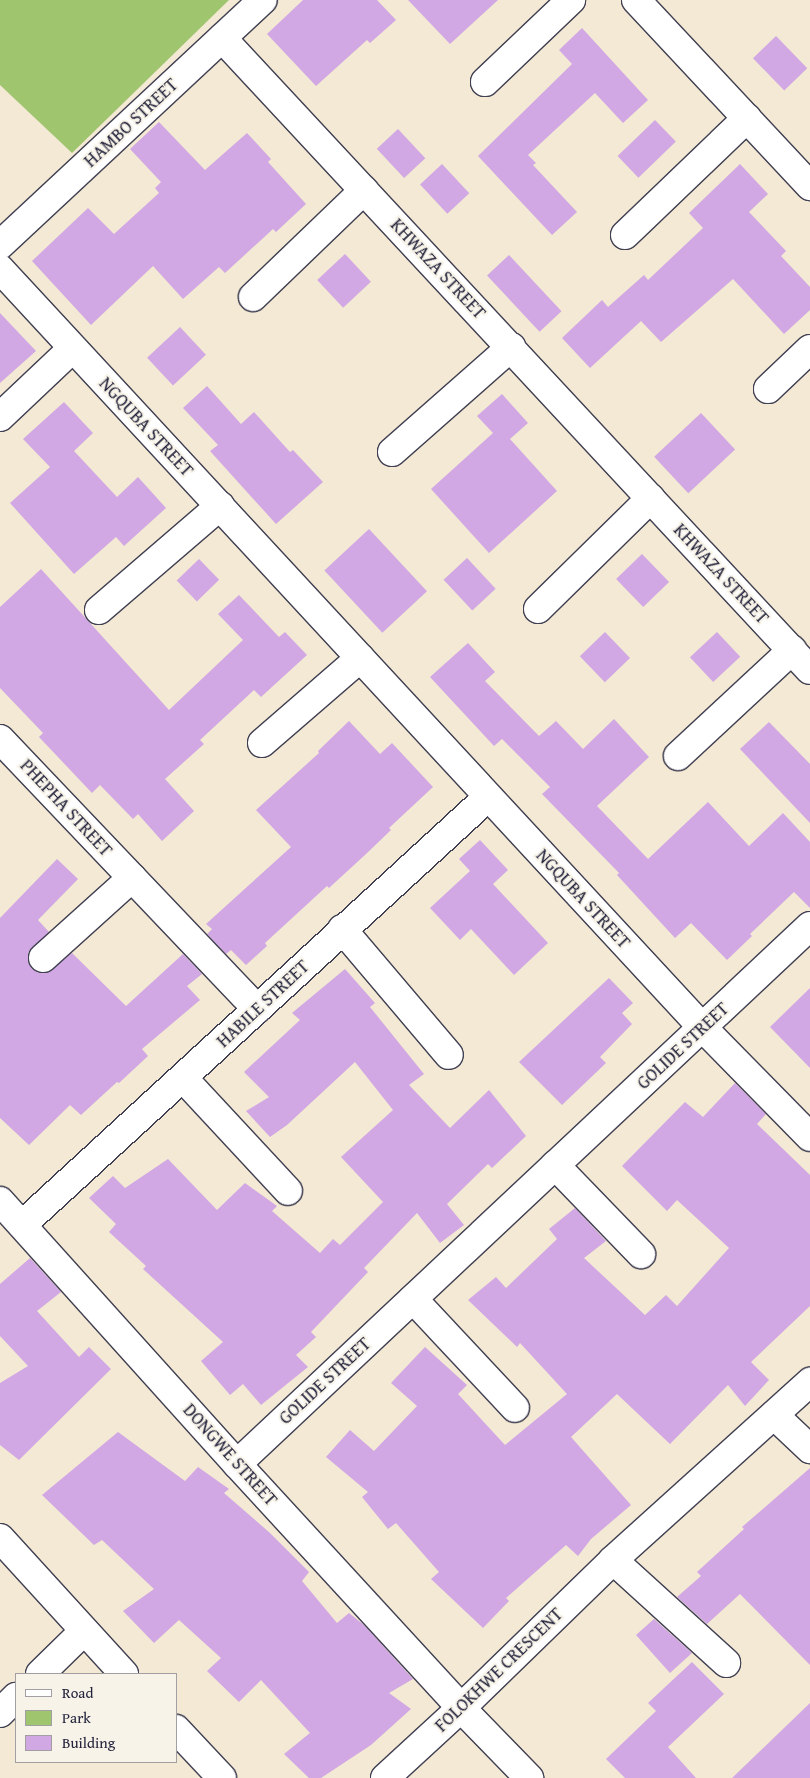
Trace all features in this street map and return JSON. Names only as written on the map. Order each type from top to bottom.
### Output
[{"type":"street","name":"HAMBO STREET","points":[[0,245],[262,0]]},
{"type":"street","points":[[486,82],[571,0]]},
{"type":"street","points":[[636,0],[810,186]]},
{"type":"street","name":"KHWAZA STREET","points":[[222,38],[801,660],[678,756]]},
{"type":"street","points":[[625,236],[747,118]]},
{"type":"street","points":[[253,297],[364,190]]},
{"type":"street","name":"NGQUBA STREET","points":[[0,269],[702,1027],[810,1137]]},
{"type":"street","points":[[392,452],[511,347]]},
{"type":"street","points":[[0,417],[73,348]]},
{"type":"street","points":[[768,389],[810,349]]},
{"type":"street","points":[[538,609],[651,498]]},
{"type":"street","points":[[99,610],[220,506]]},
{"type":"street","points":[[262,743],[360,658]]},
{"type":"street","name":"PHEPHA STREET","points":[[0,739],[257,1009]]},
{"type":"street","name":"HABILE STREET","points":[[23,1224],[342,929],[488,797]]},
{"type":"street","points":[[43,958],[132,878]]},
{"type":"street","name":"GOLIDE STREET","points":[[237,1464],[810,926]]},
{"type":"street","points":[[342,929],[449,1054]]},
{"type":"street","points":[[183,1078],[288,1191]]},
{"type":"street","points":[[555,1165],[641,1254]]},
{"type":"street","name":"DONGWE STREET","points":[[0,1200],[237,1464],[461,1708],[529,1778]]},
{"type":"street","points":[[413,1298],[515,1408]]},
{"type":"street","name":"FOLOKHWE CRESCENT","points":[[385,1778],[461,1708],[613,1560],[810,1382]]},
{"type":"street","points":[[774,1416],[810,1449]]},
{"type":"street","points":[[0,1538],[83,1632],[123,1673]]},
{"type":"street","points":[[613,1560],[726,1663]]},
{"type":"street","points":[[41,1673],[83,1632]]},
{"type":"street","points":[[0,1713],[15,1698]]},
{"type":"street","points":[[178,1731],[222,1778]]},
{"type":"green space","points":[[0,0],[229,0],[72,153],[0,85]]},
{"type":"building","points":[[303,0],[377,0],[396,20],[370,43],[367,40],[316,86],[267,34]]},
{"type":"building","points":[[408,0],[498,0],[450,44]]},
{"type":"building","points":[[582,28],[648,100],[623,123],[595,93],[528,155],[536,163],[533,165],[577,212],[552,235],[478,156],[572,64],[559,50]]},
{"type":"building","points":[[776,36],[807,68],[784,91],[753,58]]},
{"type":"building","points":[[655,120],[676,142],[638,178],[618,156]]},
{"type":"building","points":[[159,122],[205,170],[247,133],[271,159],[268,162],[306,204],[276,232],[273,229],[225,273],[219,267],[183,299],[153,266],[91,325],[32,261],[88,208],[114,234],[159,193],[155,188],[161,182],[130,149]]},
{"type":"building","points":[[398,129],[425,158],[404,178],[377,149]]},
{"type":"building","points":[[442,164],[469,193],[447,214],[420,184]]},
{"type":"building","points":[[740,164],[768,194],[749,212],[786,251],[781,256],[810,287],[810,310],[784,334],[733,279],[661,342],[641,321],[590,368],[562,338],[602,300],[608,307],[644,275],[648,280],[703,228],[689,213]]},
{"type":"building","points":[[345,254],[371,282],[343,308],[317,280]]},
{"type":"building","points":[[509,255],[562,311],[540,332],[487,275]]},
{"type":"building","points":[[0,313],[36,351],[0,383]]},
{"type":"building","points":[[180,327],[206,355],[173,385],[147,358]]},
{"type":"building","points":[[207,386],[241,424],[254,412],[290,452],[293,450],[323,482],[276,524],[210,451],[218,445],[183,408]]},
{"type":"building","points":[[502,394],[528,423],[510,439],[557,491],[489,553],[431,489],[493,433],[477,416]]},
{"type":"building","points":[[64,402],[93,433],[74,451],[117,497],[138,477],[166,508],[124,546],[116,537],[74,574],[10,503],[50,467],[23,439]]},
{"type":"building","points":[[701,413],[735,450],[688,493],[654,457]]},
{"type":"building","points":[[369,529],[427,591],[382,633],[324,571]]},
{"type":"building","points":[[642,554],[669,582],[643,607],[616,579]]},
{"type":"building","points":[[467,558],[496,589],[472,611],[444,580]]},
{"type":"building","points":[[199,559],[219,580],[197,601],[177,581]]},
{"type":"building","points":[[41,569],[169,710],[243,640],[218,614],[239,595],[279,637],[285,632],[307,655],[261,697],[254,690],[200,740],[204,744],[165,779],[194,811],[162,841],[138,814],[133,819],[100,785],[92,793],[39,737],[43,733],[0,688],[0,607]]},
{"type":"building","points":[[605,632],[630,658],[605,682],[580,656]]},
{"type":"building","points":[[717,632],[740,657],[713,682],[690,657]]},
{"type":"building","points":[[468,643],[495,672],[485,681],[539,736],[556,721],[583,749],[614,719],[649,757],[597,806],[648,859],[708,802],[749,846],[783,813],[810,842],[810,908],[794,892],[750,934],[752,936],[727,960],[691,923],[675,938],[617,875],[619,873],[542,794],[550,787],[502,739],[494,746],[430,677]]},
{"type":"building","points":[[349,721],[380,754],[392,743],[433,787],[389,828],[391,830],[366,854],[329,888],[327,886],[265,943],[267,946],[246,965],[231,950],[226,954],[207,934],[212,929],[206,924],[291,847],[256,810],[319,753],[318,751]]},
{"type":"building","points":[[769,722],[810,764],[810,823],[740,749]]},
{"type":"building","points":[[480,840],[508,870],[493,884],[548,943],[514,975],[471,929],[460,940],[430,908],[470,871],[459,859]]},
{"type":"building","points":[[57,859],[78,879],[38,920],[49,932],[28,953],[28,962],[32,969],[39,973],[47,973],[72,953],[126,1006],[183,954],[202,974],[187,986],[200,1000],[142,1049],[148,1056],[119,1083],[117,1082],[81,1115],[70,1105],[29,1145],[0,1118],[0,918]]},
{"type":"building","points":[[345,969],[375,1003],[370,1007],[424,1074],[409,1085],[450,1128],[489,1090],[526,1136],[492,1168],[488,1164],[447,1204],[464,1225],[440,1243],[417,1213],[364,1268],[368,1272],[311,1332],[316,1337],[296,1355],[308,1367],[261,1405],[243,1384],[230,1395],[201,1361],[223,1342],[143,1269],[146,1266],[109,1232],[116,1224],[89,1198],[113,1176],[125,1188],[168,1159],[217,1210],[245,1183],[277,1206],[272,1211],[320,1253],[333,1239],[340,1245],[383,1202],[341,1157],[393,1110],[355,1062],[287,1125],[270,1137],[246,1111],[269,1097],[244,1072],[300,1020],[292,1013]]},
{"type":"building","points":[[609,978],[633,1003],[622,1013],[632,1024],[600,1057],[606,1063],[562,1105],[519,1062]]},
{"type":"building","points":[[810,988],[810,1068],[770,1027]]},
{"type":"building","points":[[735,1083],[766,1114],[757,1124],[810,1175],[810,1306],[751,1362],[769,1380],[745,1406],[728,1385],[670,1444],[617,1394],[571,1437],[631,1505],[591,1539],[578,1556],[566,1545],[506,1598],[509,1601],[483,1628],[431,1579],[439,1572],[396,1523],[388,1529],[362,1497],[368,1492],[326,1457],[350,1430],[374,1451],[417,1406],[391,1383],[425,1347],[467,1385],[458,1394],[505,1445],[567,1394],[520,1343],[517,1347],[468,1300],[496,1277],[506,1288],[557,1239],[549,1229],[575,1208],[606,1241],[584,1258],[645,1315],[666,1295],[677,1306],[729,1248],[677,1200],[667,1211],[622,1166],[685,1102],[703,1117]]},
{"type":"building","points":[[30,1258],[61,1292],[37,1311],[79,1357],[89,1347],[111,1369],[19,1460],[0,1445],[0,1383],[28,1366],[0,1336],[0,1284]]},
{"type":"building","points":[[118,1432],[185,1481],[198,1467],[229,1489],[224,1493],[270,1533],[309,1572],[302,1581],[337,1623],[349,1613],[364,1625],[413,1679],[389,1693],[411,1709],[371,1745],[321,1778],[309,1778],[284,1754],[310,1733],[261,1680],[239,1702],[207,1671],[221,1658],[179,1620],[154,1643],[123,1611],[154,1589],[102,1540],[94,1545],[42,1495]]},
{"type":"building","points":[[810,1468],[810,1665],[740,1594],[707,1624],[677,1597],[701,1576],[697,1572],[744,1529],[742,1527]]},
{"type":"building","points":[[654,1619],[692,1653],[670,1673],[636,1635]]},
{"type":"building","points":[[692,1662],[724,1694],[668,1747],[696,1778],[625,1778],[606,1759],[656,1711],[648,1703]]},
{"type":"building","points":[[810,1703],[810,1778],[732,1778]]}]
